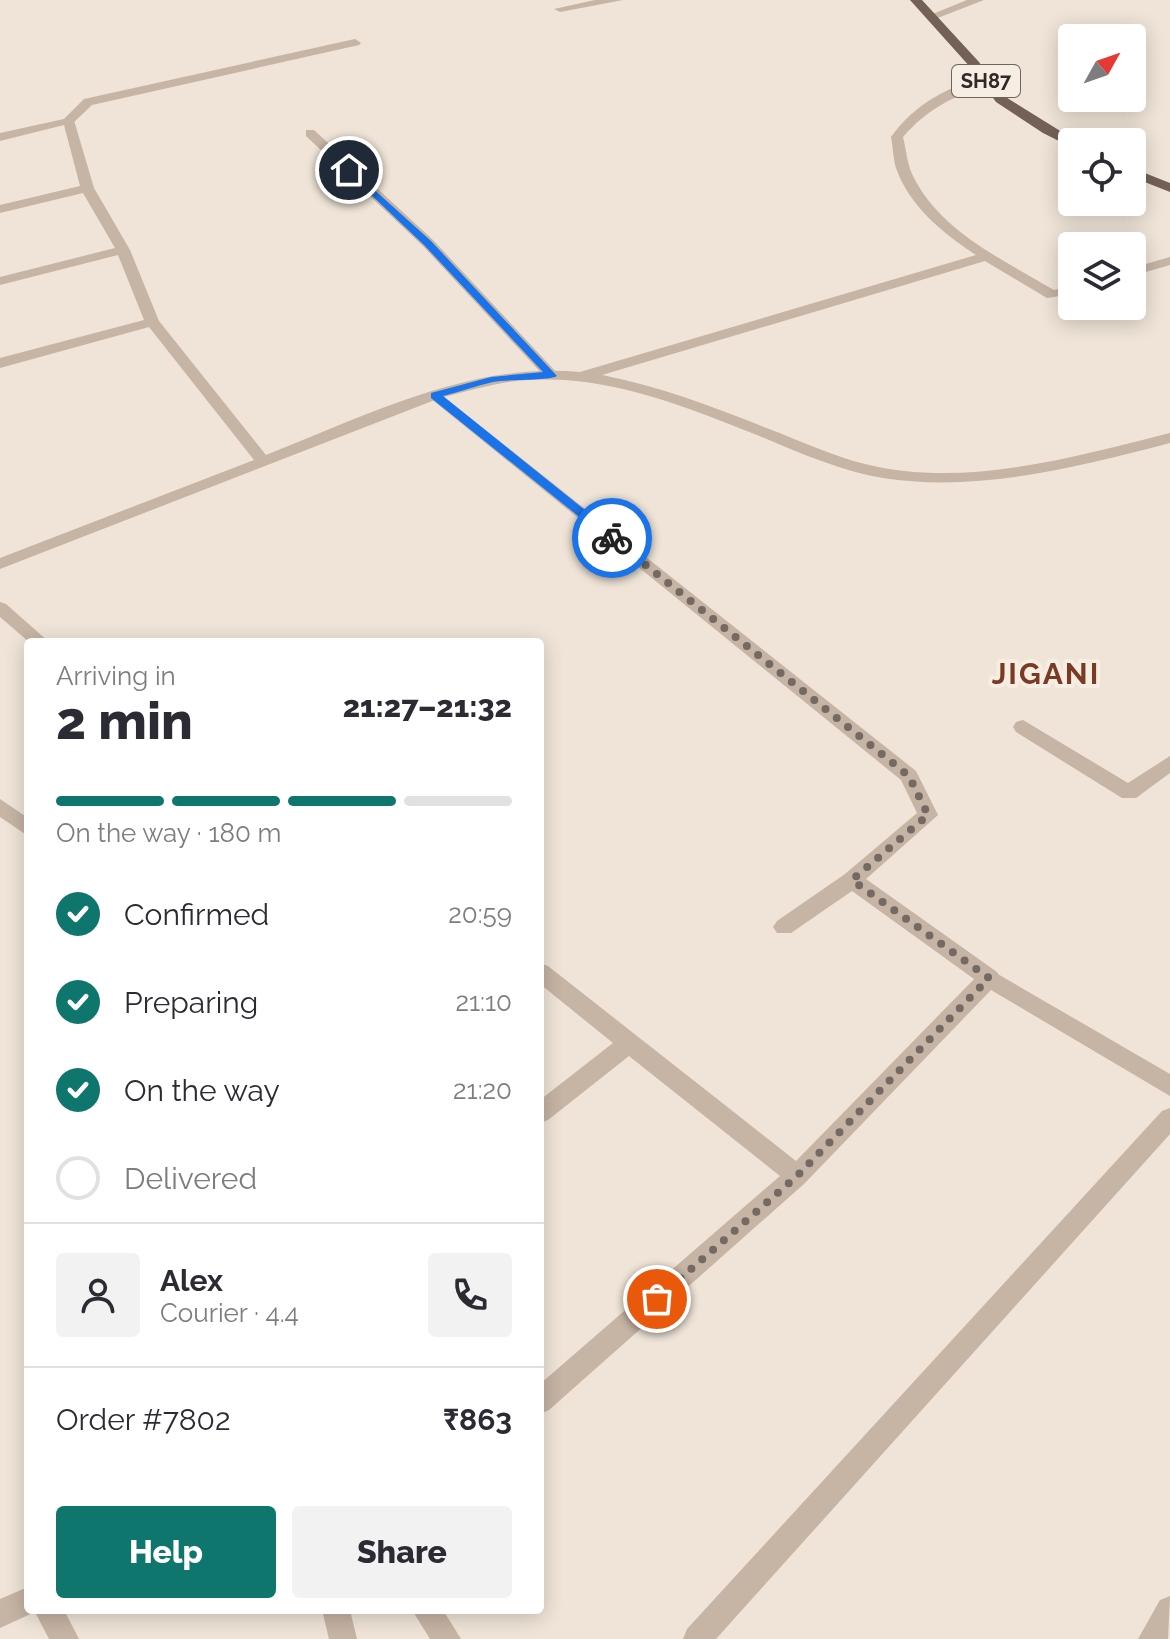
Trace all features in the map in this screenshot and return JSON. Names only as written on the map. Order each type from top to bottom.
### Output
[{"type":"main road","name":"SH87","points":[[916,0],[1000,99],[1058,135]]},
{"type":"main road","points":[[1146,178],[1170,188]]},
{"type":"street","points":[[560,9],[617,0]]},
{"type":"street","points":[[931,17],[978,0]]},
{"type":"street","points":[[0,137],[69,120],[88,102],[355,43]]},
{"type":"street","points":[[986,80],[943,96],[916,112],[897,137],[904,173],[926,208],[988,256],[1052,295],[1058,293]]},
{"type":"street","points":[[69,120],[87,188],[123,250],[152,322],[263,461]]},
{"type":"street","points":[[310,133],[428,243],[552,376]]},
{"type":"street","points":[[0,209],[87,188]]},
{"type":"street","points":[[0,281],[123,250]]},
{"type":"street","points":[[579,377],[988,256]]},
{"type":"street","points":[[1146,268],[1170,261]]},
{"type":"street","points":[[0,363],[152,322]]},
{"type":"street","points":[[0,564],[435,395],[491,380],[532,374],[579,377],[643,390],[831,459],[883,473],[947,477],[1040,468],[1170,438]]},
{"type":"street","points":[[435,395],[909,776],[928,815],[852,880],[784,927]]},
{"type":"street","points":[[0,608],[35,638]]},
{"type":"street","points":[[1023,727],[1129,793],[1170,763]]},
{"type":"street","points":[[0,806],[24,826]]},
{"type":"street","points":[[852,880],[989,978],[1170,1086]]},
{"type":"street","points":[[544,975],[797,1176]]},
{"type":"street","points":[[544,1397],[797,1176],[989,978]]},
{"type":"street","points":[[544,1110],[630,1042]]},
{"type":"street","points":[[697,1639],[1170,1118]]},
{"type":"street","points":[[0,1614],[24,1603]]},
{"type":"street","points":[[1152,1639],[1170,1610]]},
{"type":"street","points":[[50,1614],[65,1639]]},
{"type":"street","points":[[337,1614],[343,1639]]},
{"type":"street","points":[[429,1614],[447,1639]]},
{"type":"way so far","points":[[612,538],[909,776],[928,815],[852,880],[989,978],[797,1176],[657,1299]]},
{"type":"district","name":"JIGANI","points":[[1046,674]]},
{"type":"route","points":[[349,170],[428,243],[552,376],[532,374],[491,380],[435,395],[612,538]]}]
